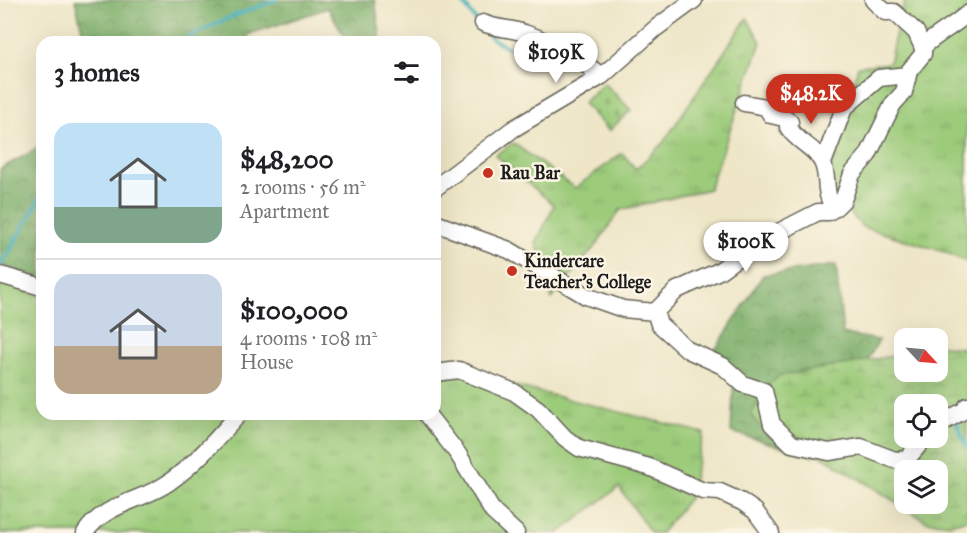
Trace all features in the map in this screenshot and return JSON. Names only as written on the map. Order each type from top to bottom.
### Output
[{"type":"street","points":[[441,183],[513,129],[602,76],[656,28],[694,0]]},
{"type":"street","points":[[655,312],[677,290],[719,272],[759,242],[818,212],[834,208],[843,200],[850,176],[868,155],[892,104],[904,92],[908,75],[914,62],[922,54],[923,48],[916,32],[894,12],[885,12],[873,0]]},
{"type":"street","points":[[923,48],[939,37],[947,26],[967,14]]},
{"type":"street","points":[[483,23],[535,36],[578,58],[602,76]]},
{"type":"street","points":[[834,208],[826,191],[823,163],[844,108],[879,78],[908,75]]},
{"type":"street","points":[[744,103],[764,106],[771,115],[787,120],[791,133],[806,143],[823,163]]},
{"type":"street","points":[[441,225],[509,250],[586,296],[623,309],[655,312]]},
{"type":"street","points":[[0,275],[36,285]]},
{"type":"street","points":[[655,312],[659,324],[688,350],[723,366],[741,382],[764,391],[772,424],[792,444],[829,452],[861,447],[895,460],[907,459],[917,448]]},
{"type":"street","points":[[441,372],[459,370],[513,392],[538,409],[565,438],[579,448],[649,466],[703,491],[720,492],[742,502],[755,511],[771,533]]},
{"type":"street","points":[[948,419],[967,406]]},
{"type":"street","points":[[85,533],[107,512],[167,483],[201,457],[234,420]]},
{"type":"street","points":[[432,420],[458,454],[493,513],[516,533]]},
{"type":"green space","points":[[75,0],[375,0],[380,36],[344,36],[328,8],[248,36],[84,36]]},
{"type":"green space","points":[[906,0],[967,0],[967,262],[945,252],[863,227],[826,188],[858,66],[889,63],[900,14]]},
{"type":"green space","points":[[747,18],[761,42],[709,189],[620,210],[597,244],[552,299],[536,243],[554,205],[495,155],[513,143],[575,188],[622,153],[636,169],[663,143]]},
{"type":"green space","points":[[604,83],[631,110],[609,131],[583,103]]},
{"type":"green space","points":[[36,149],[36,277],[0,265],[0,169]]},
{"type":"green space","points":[[836,265],[843,334],[879,340],[813,456],[731,432],[734,376],[712,355],[763,275]]},
{"type":"green space","points":[[0,280],[36,295],[36,420],[441,420],[441,367],[704,433],[690,497],[661,533],[651,533],[619,487],[559,533],[0,533]]},
{"type":"green space","points":[[948,346],[967,349],[967,519],[950,524],[926,521],[915,514],[948,514],[948,460],[894,460],[894,501],[824,457],[767,435],[751,415],[764,389],[779,376],[894,356],[894,382],[948,382]]},
{"type":"waterway","points":[[191,36],[226,19],[276,0]]},
{"type":"waterway","points":[[461,0],[478,23]]},
{"type":"waterway","points":[[485,30],[494,40],[511,49]]},
{"type":"waterway","points":[[0,267],[36,205]]},
{"type":"waterway","points":[[960,419],[957,425],[967,447]]},
{"type":"place","name":"Rau Bar","points":[[488,173]]},
{"type":"place","name":"Kindercare Teacher's College","points":[[512,271]]}]
